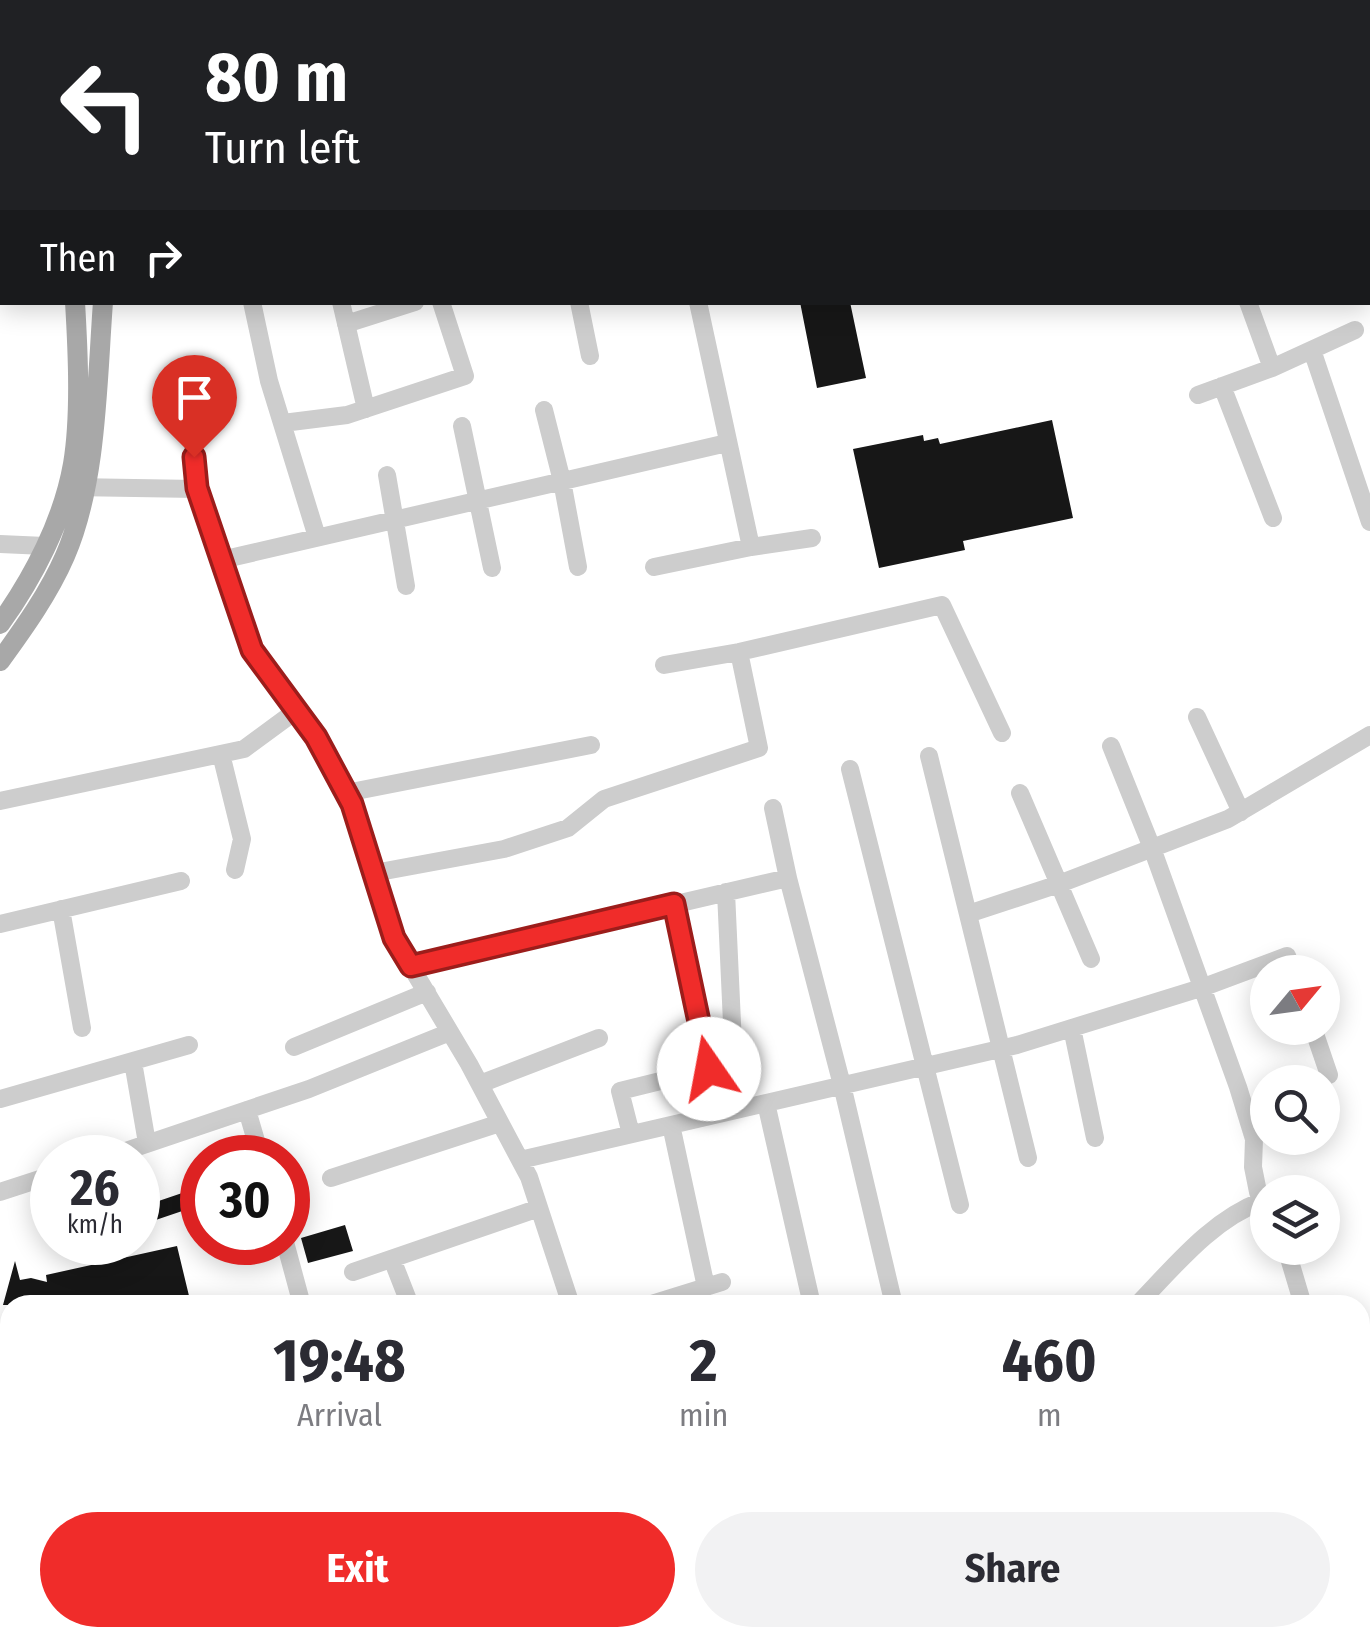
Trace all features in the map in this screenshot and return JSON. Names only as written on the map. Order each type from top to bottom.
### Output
[{"type":"main road","points":[[0,662],[66,555],[76,487],[75,305]]},
{"type":"main road","points":[[0,624],[16,602],[76,487],[90,470],[103,305]]},
{"type":"street","points":[[253,305],[269,381],[317,538]]},
{"type":"street","points":[[342,305],[366,409]]},
{"type":"street","points":[[346,324],[406,305]]},
{"type":"street","points":[[283,423],[347,416],[465,376],[443,305]]},
{"type":"street","points":[[580,305],[590,356]]},
{"type":"street","points":[[699,305],[751,547]]},
{"type":"street","points":[[1249,305],[1272,368]]},
{"type":"street","points":[[1198,395],[1272,368],[1355,330]]},
{"type":"street","points":[[1312,350],[1370,522]]},
{"type":"street","points":[[1222,386],[1273,518]]},
{"type":"street","points":[[189,394],[197,488],[252,650],[316,737],[352,804],[394,938],[480,1084],[529,1177],[568,1295]]},
{"type":"street","points":[[544,410],[578,567]]},
{"type":"street","points":[[462,426],[492,568]]},
{"type":"street","points":[[221,560],[728,443]]},
{"type":"street","points":[[387,475],[406,586]]},
{"type":"street","points":[[76,487],[197,488]]},
{"type":"street","points":[[654,567],[812,538]]},
{"type":"street","points":[[0,544],[45,546]]},
{"type":"street","points":[[664,666],[942,605],[1002,733]]},
{"type":"street","points":[[374,873],[504,849],[568,828],[604,799],[760,748],[738,652]]},
{"type":"street","points":[[0,801],[244,748],[297,710]]},
{"type":"street","points":[[1197,717],[1240,812]]},
{"type":"street","points":[[968,914],[1059,884],[1228,819],[1370,735]]},
{"type":"street","points":[[346,792],[591,744]]},
{"type":"street","points":[[1111,746],[1204,987],[1254,1139],[1255,1175]]},
{"type":"street","points":[[221,754],[242,840],[234,870]]},
{"type":"street","points":[[929,756],[1028,1158]]},
{"type":"street","points":[[850,770],[960,1205]]},
{"type":"street","points":[[1020,793],[1091,959]]},
{"type":"street","points":[[773,808],[892,1295]]},
{"type":"street","points":[[411,966],[788,878]]},
{"type":"street","points":[[0,924],[181,881]]},
{"type":"street","points":[[726,892],[736,1110]]},
{"type":"street","points":[[631,1134],[620,1091],[709,1069],[674,904]]},
{"type":"street","points":[[62,910],[82,1028]]},
{"type":"street","points":[[520,1160],[1001,1048],[1250,970]]},
{"type":"street","points":[[294,1047],[427,992]]},
{"type":"street","points":[[1072,1028],[1095,1138]]},
{"type":"street","points":[[160,1140],[309,1089],[450,1032]]},
{"type":"street","points":[[480,1084],[599,1038]]},
{"type":"street","points":[[0,1099],[189,1045]]},
{"type":"street","points":[[132,1062],[145,1135]]},
{"type":"street","points":[[766,1103],[810,1295]]},
{"type":"street","points":[[248,1110],[255,1135]]},
{"type":"street","points":[[331,1178],[500,1123]]},
{"type":"street","points":[[671,1125],[702,1292]]},
{"type":"street","points":[[0,1192],[30,1182]]},
{"type":"street","points":[[352,1272],[540,1208]]},
{"type":"street","points":[[1147,1295],[1190,1250],[1241,1209],[1250,1208]]},
{"type":"street","points":[[392,1258],[406,1295]]},
{"type":"street","points":[[291,1265],[299,1295]]},
{"type":"street","points":[[1291,1265],[1300,1295]]},
{"type":"building","points":[[801,305],[851,305],[866,378],[817,388]]},
{"type":"building","points":[[1052,420],[1073,518],[963,541],[965,550],[879,568],[853,449],[923,435],[924,441],[938,438],[940,444]]},
{"type":"building","points":[[180,1194],[180,1212],[160,1219],[160,1201]]},
{"type":"building","points":[[345,1225],[353,1251],[310,1262],[310,1235]]},
{"type":"building","points":[[177,1246],[189,1295],[6,1295],[15,1261],[20,1280],[47,1282],[46,1275],[91,1265],[160,1265],[160,1250]]},
{"type":"route","points":[[194,457],[197,488],[252,650],[316,737],[352,804],[394,938],[411,966],[674,904],[709,1069]]}]
